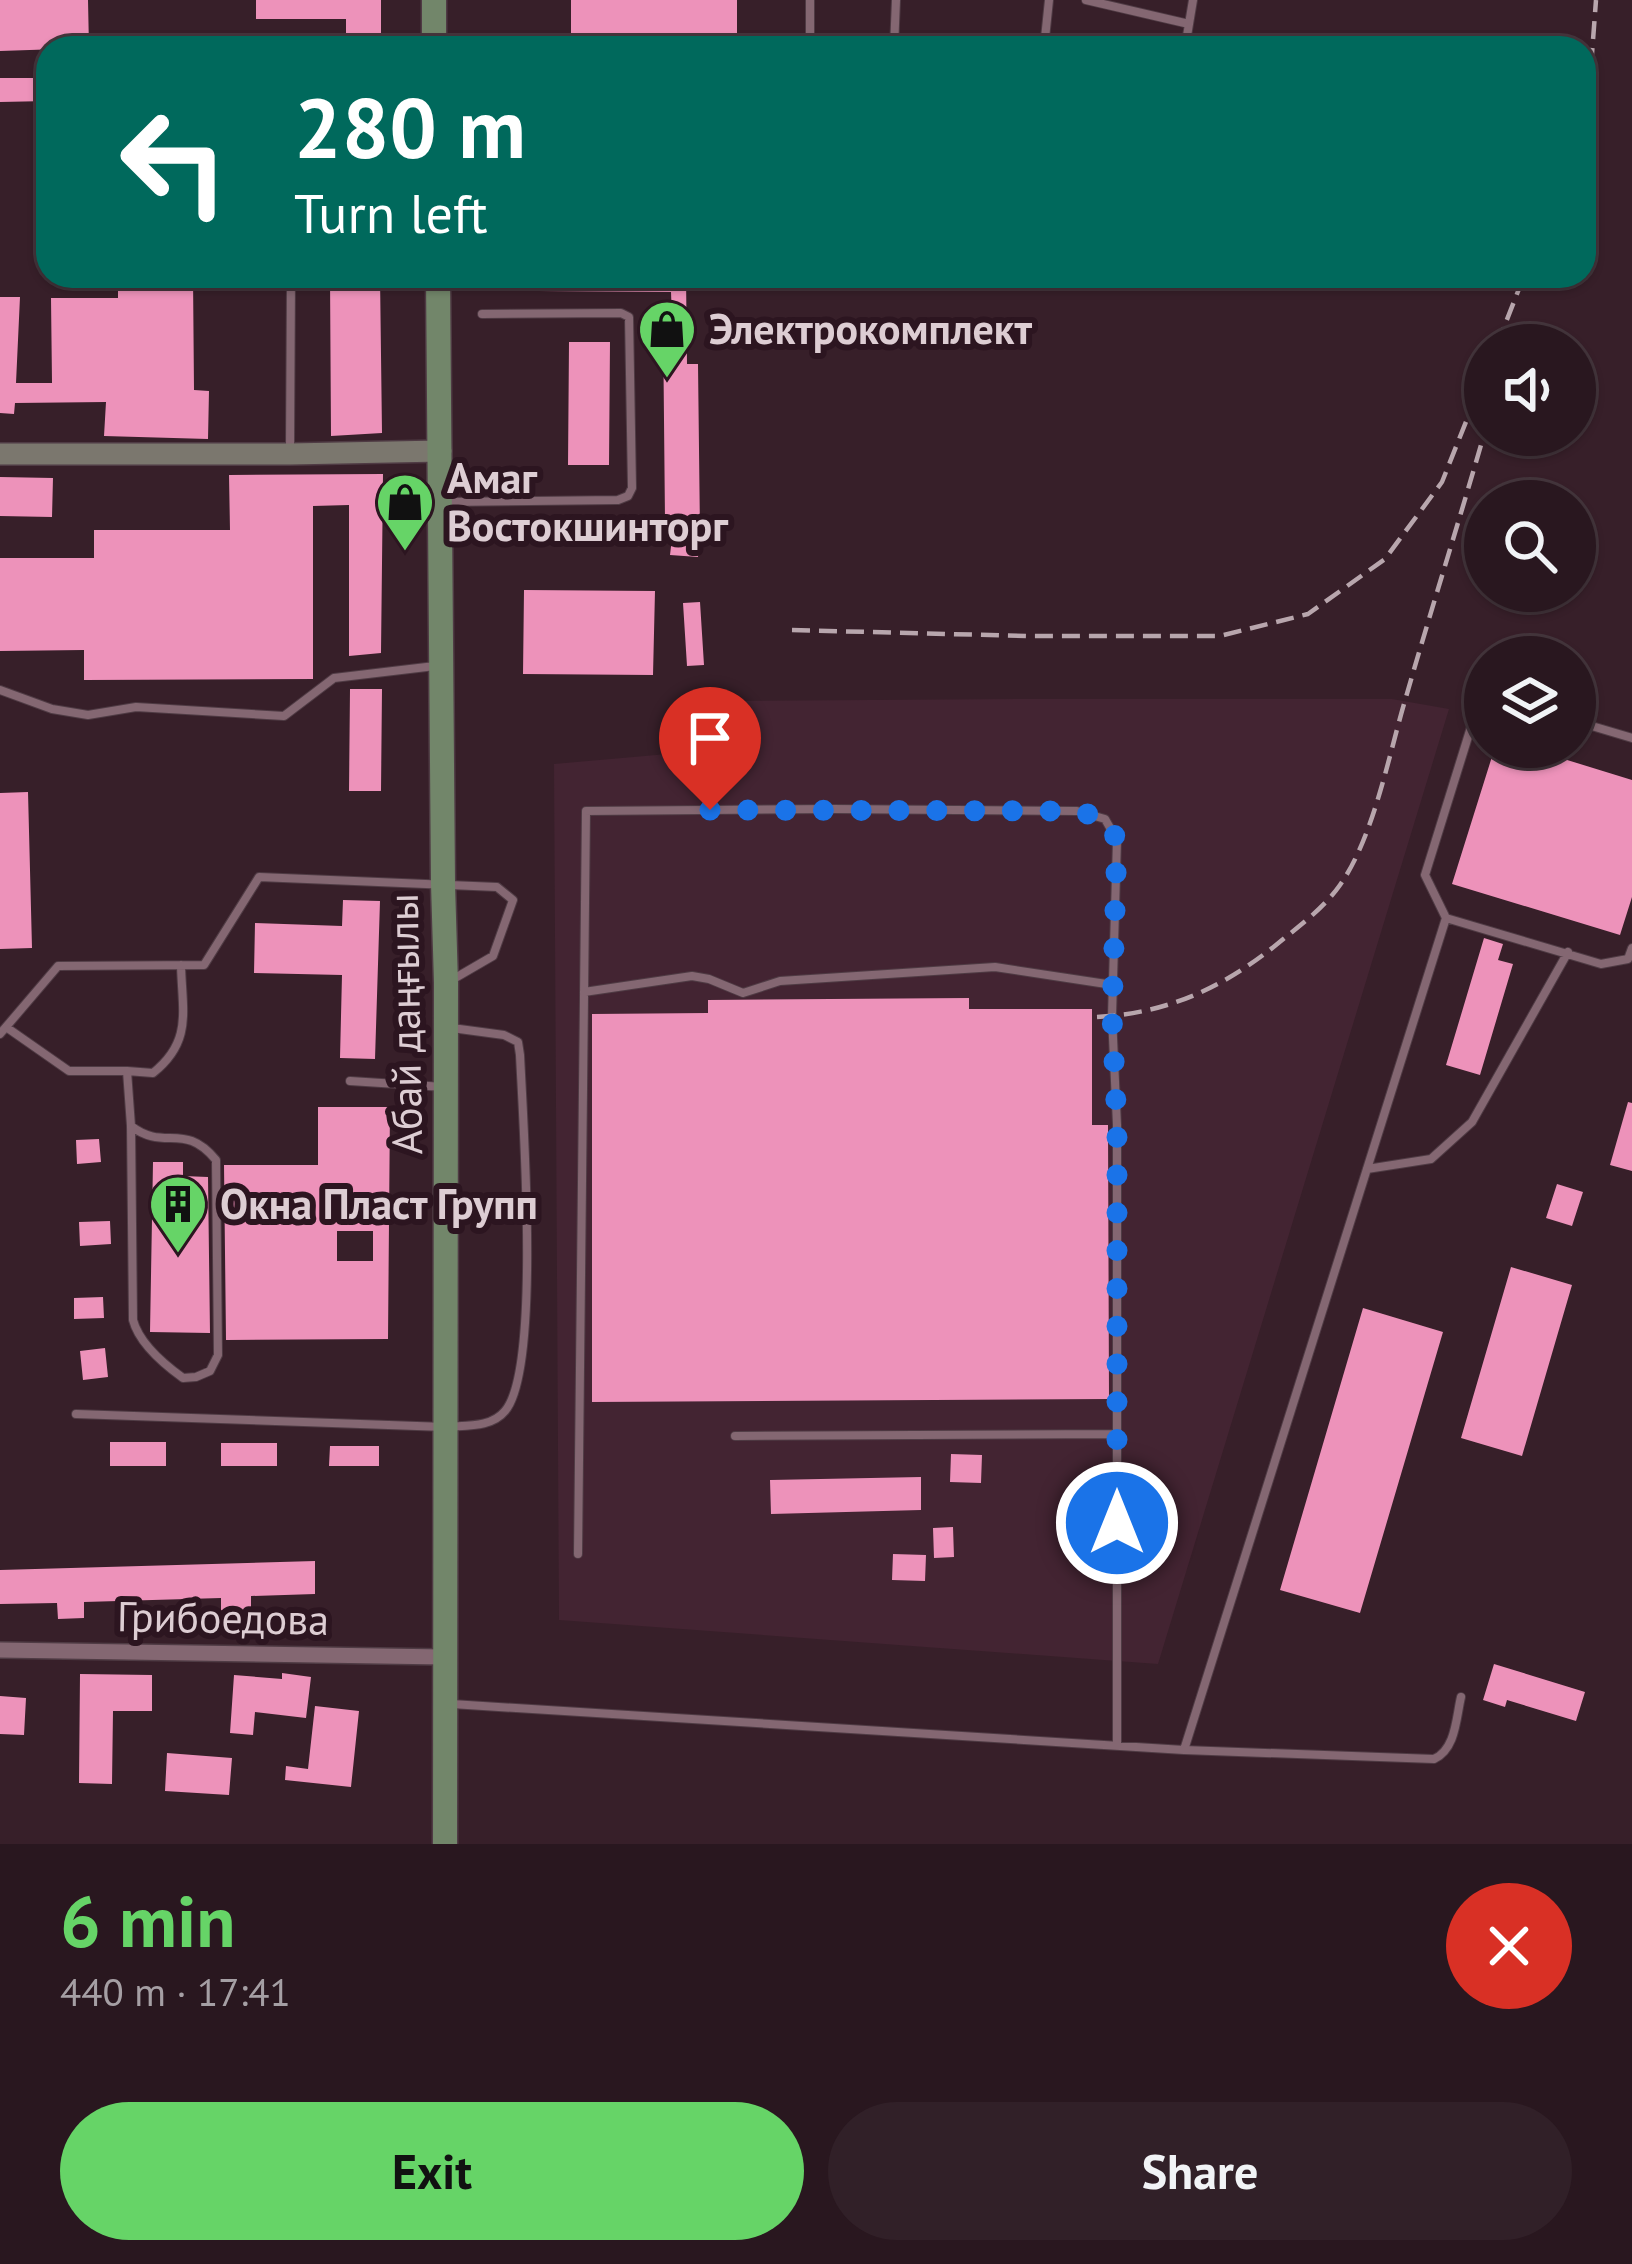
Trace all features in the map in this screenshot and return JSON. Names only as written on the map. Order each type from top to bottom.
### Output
[{"type":"main road","points":[[434,0],[434,36]]},
{"type":"main road","name":"Абай даңғылы","points":[[438,288],[448,1834]]},
{"type":"street","points":[[0,454],[441,451]]},
{"type":"street","name":"Грибоедова","points":[[0,1650],[445,1657]]},
{"type":"lane","points":[[810,0],[810,36]]},
{"type":"lane","points":[[894,36],[896,0]]},
{"type":"lane","points":[[1045,36],[1049,0]]},
{"type":"lane","points":[[1086,0],[1189,24]]},
{"type":"lane","points":[[1187,36],[1193,0]]},
{"type":"lane","points":[[290,454],[291,288]]},
{"type":"lane","points":[[441,502],[618,500],[632,488],[629,317],[621,313],[482,314]]},
{"type":"lane","points":[[0,690],[52,709],[88,715],[136,707],[284,716],[334,678],[443,665]]},
{"type":"lane","points":[[1596,727],[1632,738]]},
{"type":"lane","points":[[1184,1750],[1446,918],[1425,875],[1464,750]]},
{"type":"lane","points":[[578,1554],[586,811],[1077,811],[1106,819],[1117,840],[1113,985],[1117,1745]]},
{"type":"lane","points":[[181,965],[182,1037],[172,1058],[154,1073],[69,1071],[3,1030],[58,966],[181,965],[204,965],[259,878],[496,887],[513,900],[493,956],[446,983]]},
{"type":"lane","points":[[1446,918],[1601,964],[1628,959],[1632,948]]},
{"type":"lane","points":[[1367,1168],[1431,1159],[1472,1122],[1568,952]]},
{"type":"lane","points":[[584,992],[692,976],[743,993],[780,981],[995,967],[1113,985]]},
{"type":"lane","points":[[76,1414],[445,1427],[492,1422],[504,1413],[517,1394],[528,1280],[520,1055],[518,1042],[505,1035],[446,1027]]},
{"type":"lane","points":[[127,1071],[135,1331],[171,1369],[183,1378],[196,1377],[210,1371],[218,1355],[216,1160],[190,1138],[152,1138],[131,1126]]},
{"type":"lane","points":[[350,1081],[446,1087]]},
{"type":"lane","points":[[735,1436],[1117,1434]]},
{"type":"lane","points":[[445,1704],[1184,1750],[1434,1759],[1450,1746],[1461,1696]]},
{"type":"shaded area","points":[[1392,699],[1449,709],[1158,1664],[559,1620],[554,764],[713,750],[724,701]]},
{"type":"building","points":[[0,0],[88,0],[89,36],[36,36],[36,50],[0,51]]},
{"type":"building","points":[[256,0],[381,0],[381,36],[346,36],[346,19],[256,19]]},
{"type":"building","points":[[571,0],[737,0],[737,36],[571,36]]},
{"type":"building","points":[[0,78],[36,78],[36,101],[0,102]]},
{"type":"building","points":[[118,288],[193,288],[194,390],[209,391],[208,439],[104,436],[106,402],[15,403],[14,414],[0,413],[0,297],[20,297],[16,383],[52,383],[51,298],[118,298]]},
{"type":"building","points":[[330,288],[380,288],[382,433],[331,436]]},
{"type":"building","points":[[686,288],[687,364],[698,364],[698,557],[670,555],[674,521],[665,521],[663,319],[672,319],[671,292],[539,291]]},
{"type":"building","points":[[569,342],[610,342],[609,465],[568,465]]},
{"type":"building","points":[[383,474],[381,653],[349,656],[349,505],[313,506],[313,679],[84,680],[84,650],[0,651],[0,558],[94,558],[94,530],[230,530],[229,475]]},
{"type":"building","points":[[0,477],[53,478],[52,517],[0,516]]},
{"type":"building","points":[[524,590],[655,591],[653,675],[523,674]]},
{"type":"building","points":[[700,602],[704,665],[687,666],[683,603]]},
{"type":"building","points":[[350,689],[382,689],[381,791],[349,791]]},
{"type":"building","points":[[1488,768],[1593,768],[1632,780],[1632,897],[1620,935],[1452,884]]},
{"type":"building","points":[[28,792],[32,948],[0,949],[0,793]]},
{"type":"building","points":[[343,900],[380,901],[375,1059],[340,1058],[342,975],[254,973],[255,923],[342,926]]},
{"type":"building","points":[[1484,938],[1503,944],[1498,960],[1513,964],[1480,1075],[1446,1065]]},
{"type":"building","points":[[969,998],[969,1009],[1092,1009],[1092,1125],[1108,1125],[1109,1399],[592,1402],[592,1014],[708,1013],[708,1000]]},
{"type":"building","points":[[1628,1102],[1632,1103],[1632,1171],[1610,1165]]},
{"type":"building","points":[[318,1107],[390,1107],[388,1339],[226,1340],[224,1165],[318,1165]],"holes":[[[337,1231],[373,1231],[373,1261],[337,1261]]]},
{"type":"building","points":[[99,1139],[101,1162],[77,1164],[76,1140]]},
{"type":"building","name":"Окна Пласт Групп","points":[[153,1162],[183,1162],[183,1176],[208,1177],[210,1333],[150,1332]]},
{"type":"building","points":[[1557,1184],[1583,1192],[1572,1226],[1546,1218]]},
{"type":"building","points":[[110,1221],[111,1244],[80,1246],[79,1222]]},
{"type":"building","points":[[1511,1267],[1572,1285],[1522,1456],[1461,1438]]},
{"type":"building","points":[[103,1297],[104,1318],[74,1319],[74,1298]]},
{"type":"building","points":[[1363,1308],[1443,1332],[1360,1613],[1280,1590]]},
{"type":"building","points":[[105,1348],[108,1377],[83,1380],[80,1351]]},
{"type":"building","points":[[110,1442],[166,1442],[166,1466],[110,1466]]},
{"type":"building","points":[[221,1443],[277,1443],[277,1466],[221,1466]]},
{"type":"building","points":[[330,1446],[379,1446],[379,1466],[329,1466]]},
{"type":"building","points":[[951,1454],[982,1455],[981,1483],[950,1482]]},
{"type":"building","points":[[921,1477],[921,1510],[771,1514],[770,1480]]},
{"type":"building","points":[[953,1527],[954,1557],[934,1558],[933,1528]]},
{"type":"building","points":[[893,1554],[926,1555],[925,1581],[892,1580]]},
{"type":"building","points":[[315,1561],[315,1594],[251,1596],[251,1616],[221,1617],[221,1598],[84,1602],[84,1618],[58,1619],[57,1603],[0,1604],[0,1570]]},
{"type":"building","points":[[1494,1664],[1585,1692],[1576,1721],[1507,1700],[1505,1707],[1483,1700]]},
{"type":"building","points":[[282,1673],[311,1677],[306,1718],[255,1712],[253,1735],[230,1733],[234,1675],[282,1679]]},
{"type":"building","points":[[80,1674],[152,1675],[152,1711],[113,1711],[112,1784],[79,1783]]},
{"type":"building","points":[[0,1696],[26,1698],[24,1735],[0,1734]]},
{"type":"building","points":[[315,1706],[359,1711],[351,1787],[285,1780],[286,1766],[308,1769]]},
{"type":"building","points":[[167,1753],[232,1758],[229,1795],[165,1791]]},
{"type":"railway","points":[[1593,36],[1596,0]]},
{"type":"railway","points":[[1505,324],[1519,288]]},
{"type":"railway","points":[[792,630],[1220,636],[1308,614],[1385,559],[1442,482],[1464,427]]},
{"type":"railway","points":[[1097,1017],[1151,1009],[1222,982],[1301,925],[1340,885],[1362,845],[1378,798],[1478,456]]},
{"type":"place","name":"Электрокомплект","points":[[667,380]]},
{"type":"place","name":"Амаг Востокшинторг","points":[[405,553]]},
{"type":"place","name":"Окна Пласт Групп","points":[[178,1255]]},
{"type":"route","points":[[710,810],[1077,811],[1106,819],[1117,840],[1112,1016],[1117,1125],[1117,1523]]}]
